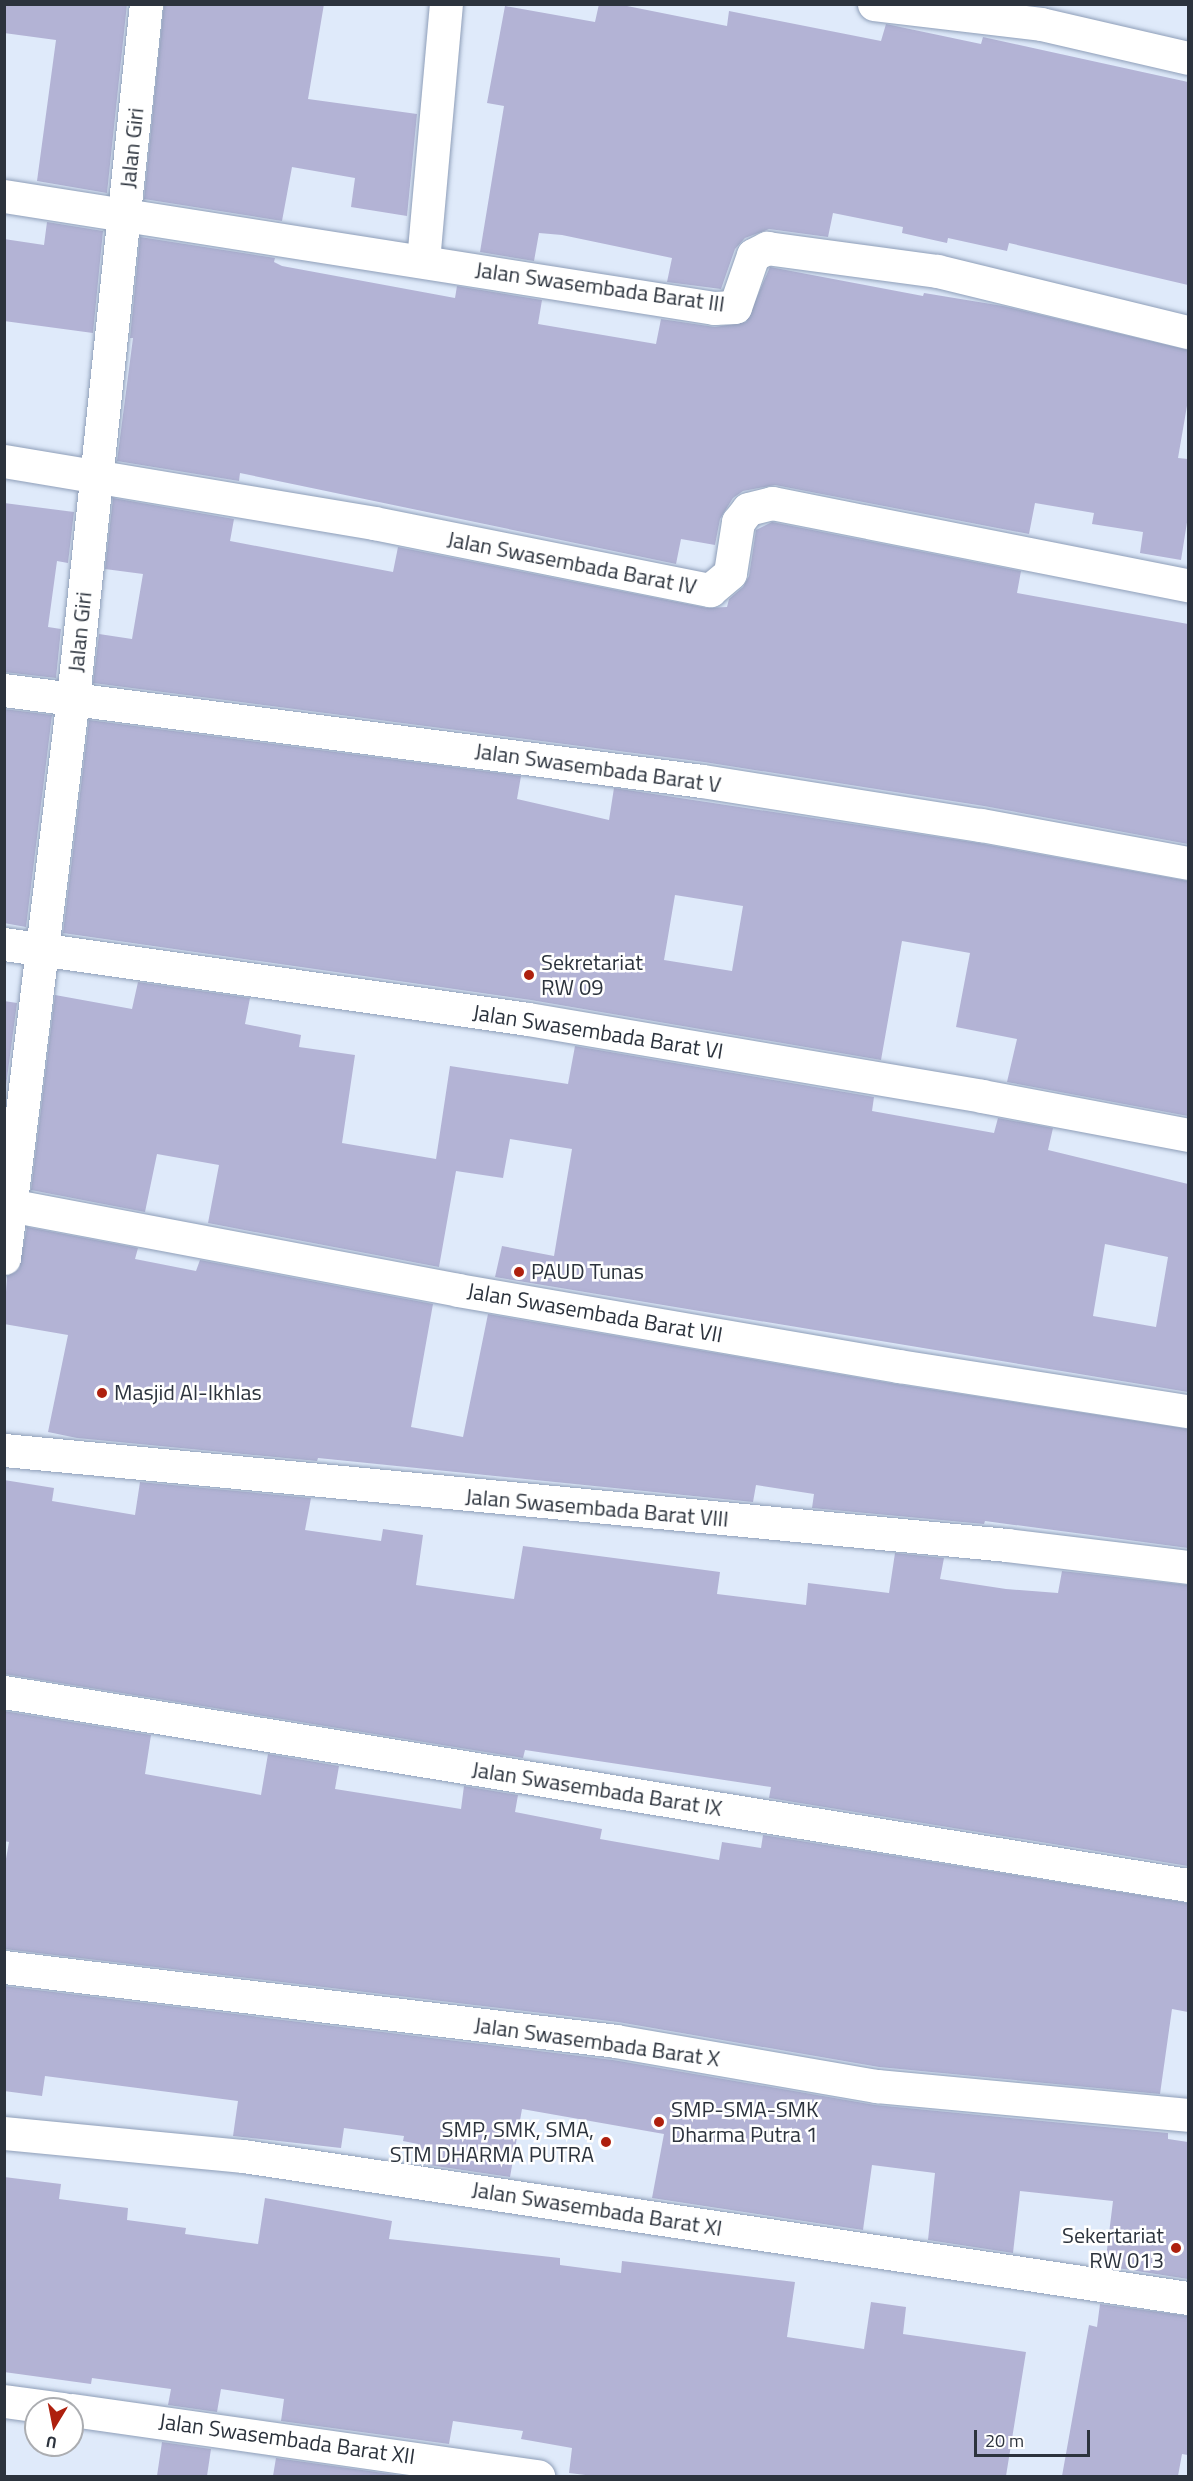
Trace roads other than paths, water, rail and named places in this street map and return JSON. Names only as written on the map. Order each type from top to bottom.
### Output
[{"type":"street","name":"Jalan Giri","points":[[4,1258],[8,1205],[43,950],[73,698],[146,4]]},
{"type":"street","points":[[423,261],[446,4]]},
{"type":"street","points":[[874,4],[1041,24],[1188,58]]},
{"type":"street","name":"Jalan Swasembada Barat III","points":[[4,196],[726,308],[735,307],[743,294],[753,255],[767,248],[937,271],[1188,332]]},
{"type":"street","name":"Jalan Swasembada Barat IV","points":[[4,461],[375,523],[710,590],[730,573],[738,522],[748,510],[772,503],[1188,585]]},
{"type":"street","name":"Jalan Swasembada Barat V","points":[[4,690],[702,781],[981,825],[1188,863]]},
{"type":"street","name":"Jalan Swasembada Barat VI","points":[[4,944],[528,1020],[982,1096],[1188,1135]]},
{"type":"street","name":"Jalan Swasembada Barat VII","points":[[8,1205],[458,1290],[899,1366],[1188,1411]]},
{"type":"street","name":"Jalan Swasembada Barat VIII","points":[[4,1450],[1007,1545],[1188,1567]]},
{"type":"street","name":"Jalan Swasembada Barat IX","points":[[4,1692],[1188,1886]]},
{"type":"street","name":"Jalan Swasembada Barat X","points":[[4,1967],[616,2041],[878,2086],[1188,2115]]},
{"type":"street","name":"Jalan Swasembada Barat XI","points":[[4,2133],[243,2156],[1188,2298]]},
{"type":"street","points":[[4,2401],[24,2404]]},
{"type":"street","name":"Jalan Swasembada Barat XII","points":[[84,2412],[538,2476]]},
{"type":"place","name":"Sekretariat RW 09","points":[[529,975]]},
{"type":"place","name":"PAUD Tunas","points":[[519,1272]]},
{"type":"place","name":"Masjid Al-Ikhlas","points":[[102,1393]]},
{"type":"place","name":"SMP-SMA-SMK Dharma Putra 1","points":[[659,2122]]},
{"type":"place","name":"SMP, SMK, SMA, STM DHARMA PUTRA","points":[[606,2142]]},
{"type":"place","name":"Sekertariat RW 013","points":[[1176,2248]]}]
